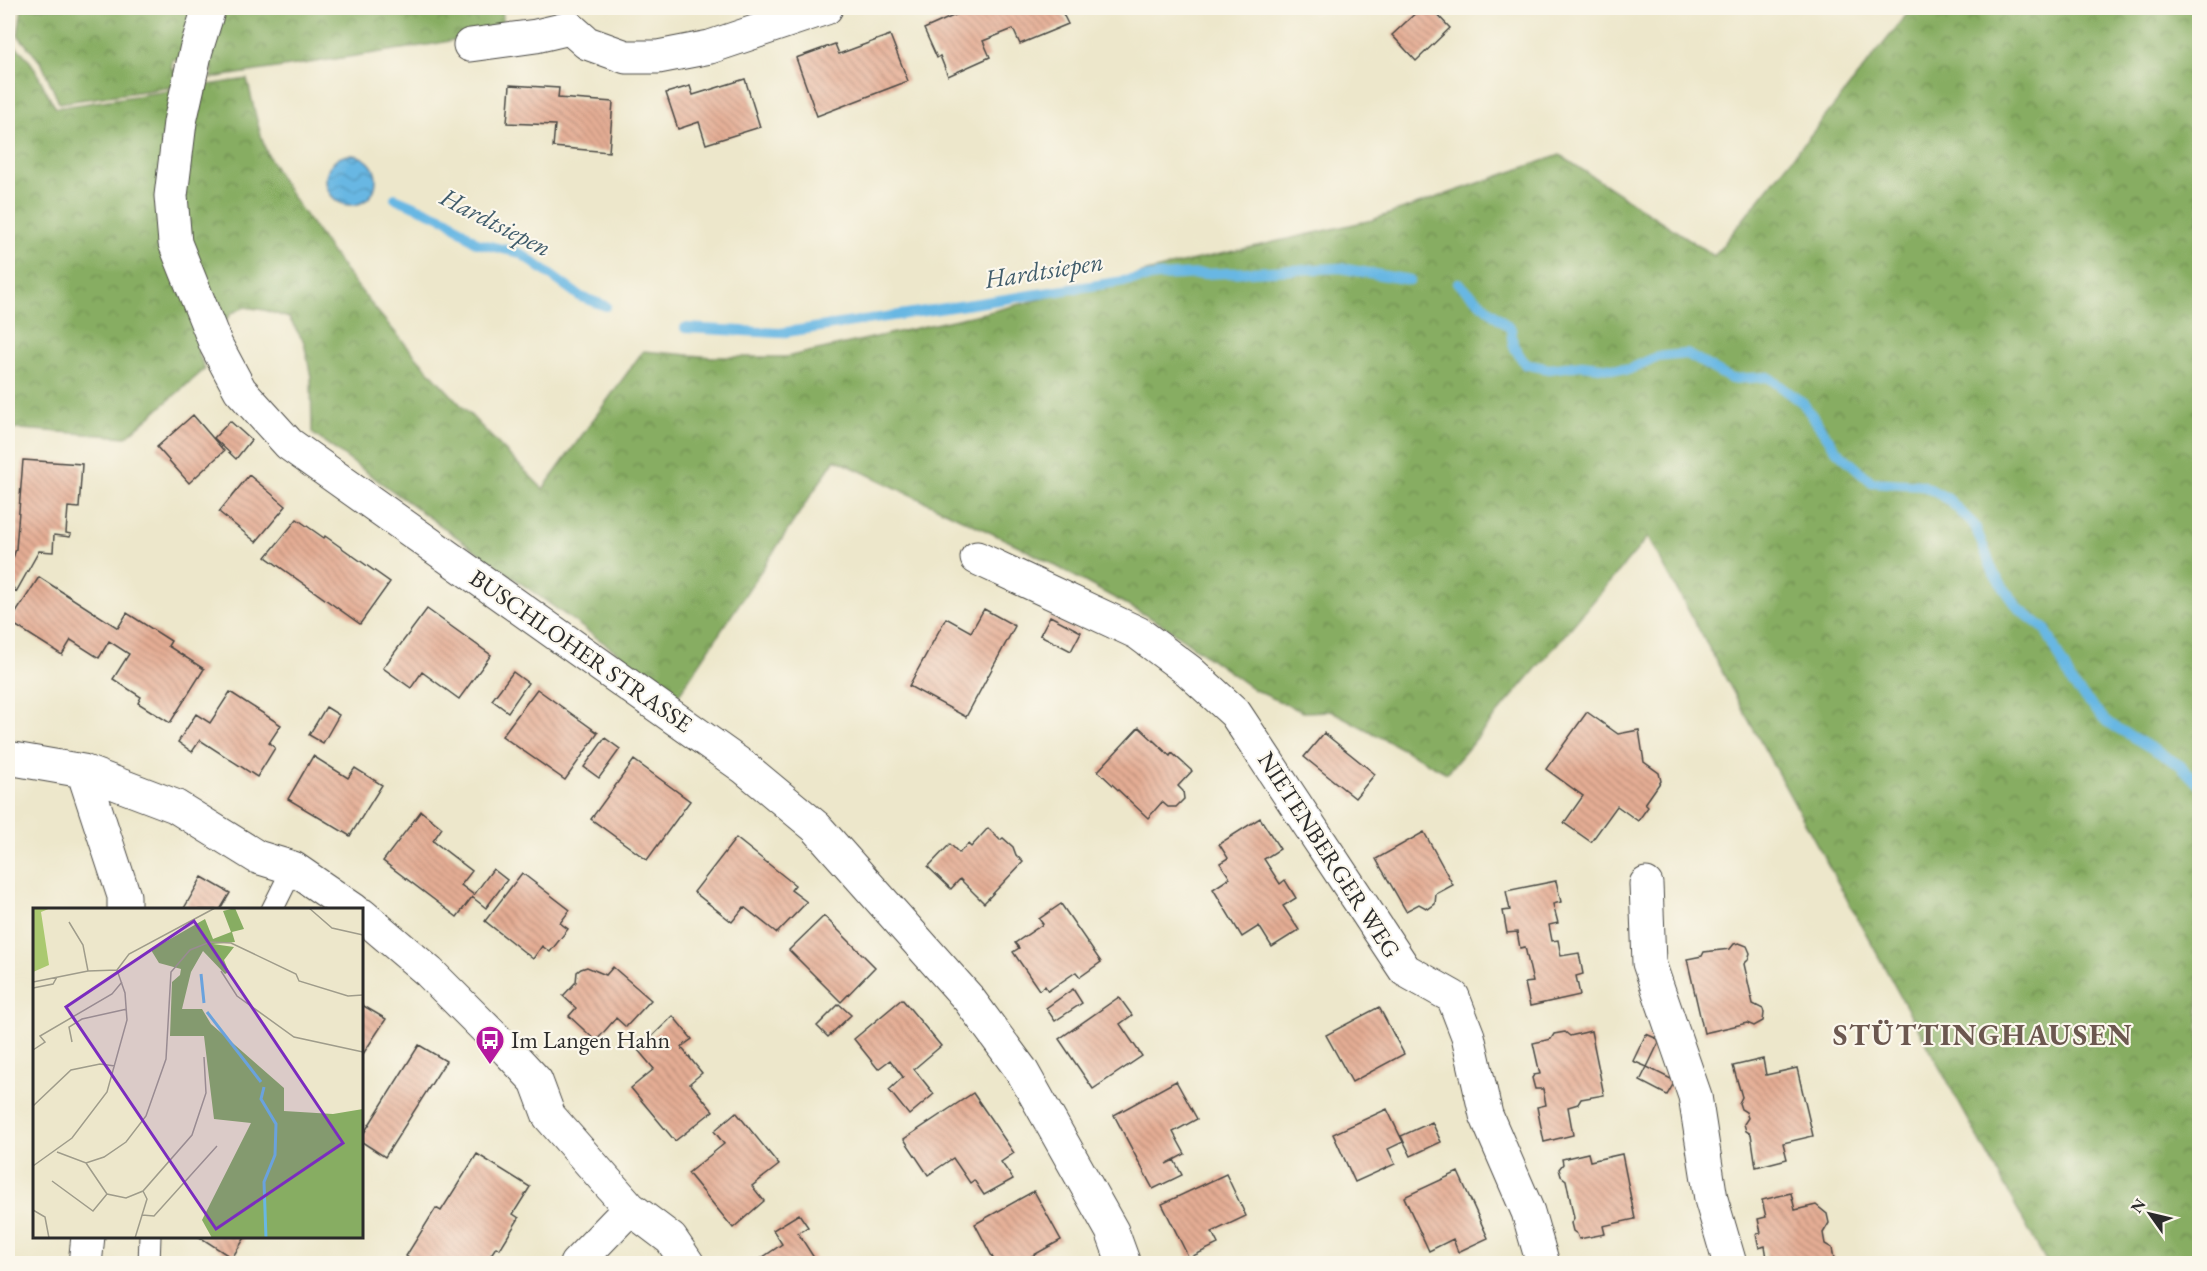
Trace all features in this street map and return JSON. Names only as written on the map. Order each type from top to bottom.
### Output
[{"type":"street","name":"BUSCHLOHER STRASSE","points":[[209,8],[196,50],[180,122],[171,196],[176,243],[216,345],[240,390],[289,444],[745,768],[816,827],[968,998],[1022,1071],[1112,1231],[1124,1263]]},
{"type":"street","points":[[470,45],[536,36],[570,28],[587,43],[626,57],[658,57],[710,47],[826,8]]},
{"type":"street","name":"NIETENBERGER WEG","points":[[976,558],[1138,633],[1189,671],[1235,713],[1404,970],[1453,997],[1468,1036],[1486,1115],[1528,1212],[1544,1263]]},
{"type":"street","points":[[8,758],[83,771],[174,806],[257,857],[293,868],[353,908]]},
{"type":"street","points":[[83,771],[124,896],[124,908]]},
{"type":"street","points":[[1646,884],[1649,963],[1695,1096],[1712,1199],[1731,1263]]},
{"type":"street","points":[[363,916],[429,972],[536,1081],[549,1116],[630,1208],[671,1239],[688,1263]]},
{"type":"street","points":[[576,1263],[630,1208]]},
{"type":"street","points":[[85,1263],[88,1238]]},
{"type":"lane","points":[[273,908],[293,868]]},
{"type":"lane","points":[[149,1263],[150,1238]]},
{"type":"green space","points":[[22,8],[194,8],[179,60],[173,59],[171,69],[181,72],[179,86],[59,103],[42,64],[18,35]]},
{"type":"green space","points":[[226,8],[502,8],[504,30],[434,44],[211,78],[213,68],[208,67]]},
{"type":"green space","points":[[1912,8],[2199,8],[2199,1263],[2047,1263],[1648,537],[1447,773],[1332,711],[1303,712],[1255,690],[1160,623],[1021,547],[835,459],[678,696],[312,433],[311,377],[304,342],[289,318],[264,310],[245,307],[232,313],[198,352],[205,369],[126,437],[8,428],[8,215],[13,80],[11,80],[15,46],[29,59],[56,108],[247,79],[261,135],[272,163],[283,183],[341,265],[424,365],[543,489],[643,351],[712,357],[786,357],[993,311],[1194,260],[1372,220],[1560,155],[1714,256]]},
{"type":"water","points":[[351,155],[360,157],[371,166],[376,180],[374,189],[365,200],[351,205],[342,203],[331,194],[326,180],[328,171],[337,160]]},
{"type":"building","points":[[969,8],[1060,8],[1068,24],[1020,44],[1013,29],[983,41],[990,57],[948,76],[940,56],[937,58],[924,29]]},
{"type":"building","points":[[1421,8],[1431,8],[1450,28],[1416,61],[1392,35]]},
{"type":"building","points":[[890,35],[908,81],[817,116],[796,58],[835,44],[839,54]]},
{"type":"building","points":[[745,79],[760,127],[706,144],[699,122],[678,129],[666,93],[690,86],[693,95]]},
{"type":"building","points":[[510,85],[559,88],[558,98],[613,102],[609,152],[553,147],[555,125],[507,123]]},
{"type":"building","points":[[193,415],[224,451],[189,483],[157,447]]},
{"type":"building","points":[[230,421],[251,440],[236,459],[214,438]]},
{"type":"building","points":[[23,460],[82,464],[79,508],[68,507],[66,533],[71,534],[70,537],[54,535],[53,552],[39,551],[16,592],[8,580],[8,572],[16,549]]},
{"type":"building","points":[[249,475],[286,506],[256,542],[219,512]]},
{"type":"building","points":[[297,519],[390,582],[360,624],[266,557]]},
{"type":"building","points":[[39,577],[118,628],[127,613],[171,641],[168,646],[204,669],[170,723],[138,703],[141,697],[113,679],[129,654],[109,641],[99,658],[71,640],[62,655],[10,622]]},
{"type":"building","points":[[427,609],[491,655],[459,699],[422,672],[411,688],[383,668]]},
{"type":"building","points":[[984,609],[1015,626],[966,717],[909,686],[946,618],[971,632]]},
{"type":"building","points":[[1050,616],[1081,632],[1071,651],[1040,635]]},
{"type":"building","points":[[513,672],[528,683],[508,712],[492,700]]},
{"type":"building","points":[[537,689],[598,733],[565,780],[502,736]]},
{"type":"building","points":[[230,692],[281,725],[269,743],[275,748],[257,777],[200,740],[192,752],[178,742],[196,714],[210,723]]},
{"type":"building","points":[[326,707],[339,715],[323,743],[309,735]]},
{"type":"building","points":[[1587,712],[1618,734],[1639,730],[1644,762],[1659,773],[1661,781],[1645,804],[1648,807],[1638,821],[1617,806],[1591,842],[1564,823],[1583,796],[1546,769]]},
{"type":"building","points":[[1139,727],[1170,756],[1172,753],[1192,771],[1178,786],[1183,791],[1184,799],[1176,807],[1168,807],[1162,802],[1148,818],[1098,771]]},
{"type":"building","points":[[1324,733],[1375,774],[1355,798],[1304,757]]},
{"type":"building","points":[[605,738],[620,749],[599,778],[584,767]]},
{"type":"building","points":[[313,756],[348,778],[355,768],[382,785],[350,836],[288,799]]},
{"type":"building","points":[[634,760],[690,801],[647,860],[591,819]]},
{"type":"building","points":[[421,811],[442,828],[433,841],[472,871],[461,885],[474,895],[493,869],[507,880],[486,908],[472,897],[457,917],[383,861]]},
{"type":"building","points":[[1260,818],[1280,849],[1264,859],[1280,884],[1285,880],[1296,898],[1283,906],[1299,930],[1272,947],[1259,926],[1242,937],[1213,889],[1230,878],[1220,863],[1228,858],[1219,844]]},
{"type":"building","points":[[988,828],[1000,840],[1003,838],[1013,847],[1016,855],[1023,862],[984,903],[960,879],[951,889],[928,867],[950,844],[959,853],[968,844],[971,847]]},
{"type":"building","points":[[1424,832],[1453,885],[1436,894],[1435,904],[1428,909],[1419,904],[1406,911],[1376,859]]},
{"type":"building","points":[[736,838],[795,885],[791,890],[807,902],[777,933],[744,907],[732,922],[694,892]]},
{"type":"building","points":[[522,873],[570,910],[560,923],[568,929],[550,952],[542,946],[533,959],[485,921]]},
{"type":"building","points":[[202,877],[230,893],[221,908],[184,908]]},
{"type":"building","points":[[1556,881],[1561,902],[1553,904],[1558,923],[1549,925],[1552,941],[1558,940],[1561,956],[1579,953],[1583,974],[1576,976],[1580,995],[1530,1006],[1525,983],[1533,982],[1525,947],[1520,948],[1517,932],[1507,933],[1503,911],[1510,910],[1506,891]]},
{"type":"building","points":[[1061,904],[1101,962],[1080,977],[1076,972],[1048,991],[1045,986],[1039,990],[1013,952],[1019,948],[1015,943],[1043,924],[1039,919]]},
{"type":"building","points":[[824,916],[875,967],[841,1002],[789,950]]},
{"type":"building","points":[[1734,944],[1747,946],[1750,953],[1744,964],[1753,1004],[1763,1009],[1763,1021],[1754,1026],[1747,1023],[1704,1033],[1687,959],[1702,956],[1704,952],[1730,949]]},
{"type":"building","points":[[587,967],[606,975],[613,967],[651,1000],[626,1027],[616,1018],[596,1041],[569,1016],[576,1008],[563,996],[576,982],[577,972],[581,969]]},
{"type":"building","points":[[1073,989],[1082,1003],[1055,1021],[1046,1008]]},
{"type":"building","points":[[1119,997],[1132,1015],[1120,1024],[1142,1056],[1093,1089],[1059,1039]]},
{"type":"building","points":[[902,999],[941,1046],[914,1069],[934,1094],[909,1115],[889,1090],[903,1077],[890,1060],[878,1069],[854,1039]]},
{"type":"building","points":[[839,1004],[851,1015],[828,1037],[817,1026]]},
{"type":"building","points":[[363,1006],[386,1019],[363,1054]]},
{"type":"building","points":[[1379,1007],[1404,1054],[1352,1082],[1326,1035]]},
{"type":"building","points":[[673,1016],[692,1039],[681,1047],[702,1073],[690,1083],[713,1111],[675,1141],[631,1088],[654,1069],[638,1050]]},
{"type":"building","points":[[1591,1031],[1604,1095],[1581,1099],[1578,1104],[1568,1107],[1573,1135],[1544,1142],[1537,1107],[1546,1105],[1543,1089],[1535,1089],[1532,1078],[1540,1074],[1533,1043],[1551,1039],[1554,1034],[1565,1032],[1570,1036]]},
{"type":"building","points":[[1646,1034],[1660,1040],[1647,1067],[1633,1061]]},
{"type":"building","points":[[419,1045],[446,1061],[385,1157],[363,1143],[363,1134]]},
{"type":"building","points":[[1763,1059],[1766,1075],[1797,1068],[1813,1136],[1783,1143],[1787,1159],[1756,1167],[1751,1134],[1746,1131],[1744,1124],[1748,1118],[1739,1103],[1742,1097],[1733,1066]]},
{"type":"building","points":[[1647,1067],[1675,1081],[1667,1095],[1640,1081]]},
{"type":"building","points":[[1176,1081],[1197,1119],[1173,1132],[1185,1154],[1166,1164],[1174,1160],[1182,1175],[1153,1189],[1114,1115]]},
{"type":"building","points":[[973,1093],[1014,1153],[1001,1162],[1013,1179],[984,1195],[974,1180],[970,1183],[953,1158],[928,1175],[904,1139]]},
{"type":"building","points":[[1387,1109],[1403,1142],[1388,1149],[1395,1164],[1355,1182],[1333,1134]]},
{"type":"building","points":[[736,1112],[779,1165],[752,1186],[764,1201],[733,1228],[688,1173],[724,1144],[714,1131]]},
{"type":"building","points":[[1432,1122],[1441,1142],[1411,1156],[1401,1136]]},
{"type":"building","points":[[1588,1153],[1590,1161],[1622,1154],[1635,1219],[1603,1226],[1605,1234],[1579,1239],[1571,1223],[1574,1218],[1566,1180],[1561,1176],[1559,1169],[1563,1164],[1562,1159]]},
{"type":"building","points":[[477,1154],[530,1187],[513,1214],[519,1218],[500,1249],[496,1247],[485,1264],[418,1264],[406,1256],[436,1208],[441,1211]]},
{"type":"building","points":[[1458,1172],[1488,1238],[1458,1252],[1453,1239],[1429,1251],[1404,1197]]},
{"type":"building","points":[[1226,1174],[1246,1216],[1212,1232],[1218,1244],[1189,1258],[1162,1204]]},
{"type":"building","points":[[1034,1191],[1061,1240],[1032,1256],[1036,1264],[996,1264],[975,1224]]},
{"type":"building","points":[[1791,1193],[1795,1210],[1816,1205],[1827,1214],[1829,1223],[1823,1233],[1825,1244],[1832,1248],[1835,1264],[1763,1264],[1762,1259],[1767,1258],[1765,1246],[1759,1248],[1756,1234],[1761,1233],[1758,1219],[1766,1217],[1762,1200]]},
{"type":"building","points":[[799,1214],[808,1227],[798,1233],[818,1264],[753,1264],[782,1244],[773,1230]]},
{"type":"building","points":[[201,1238],[245,1238],[232,1258]]},
{"type":"waterway","name":"Hardtsiepen","points":[[395,198],[448,220],[477,243],[520,253],[581,297],[606,306]]},
{"type":"waterway","name":"Hardtsiepen","points":[[685,328],[780,333],[1157,276],[1340,268],[1410,280]]},
{"type":"waterway","name":"Hardtsiepen","points":[[1458,283],[1511,329],[1513,345],[1525,364],[1549,369],[1582,365],[1628,370],[1656,357],[1687,354],[1731,379],[1768,377],[1803,403],[1837,451],[1872,482],[1922,485],[1948,499],[1975,526],[1994,574],[2019,609],[2046,630],[2073,685],[2107,722],[2180,765],[2200,786]]},
{"type":"place","name":"Im Langen Hahn","points":[[490,1066]]},
{"type":"district","name":"STÜTTINGHAUSEN","points":[[1983,1035]]}]
